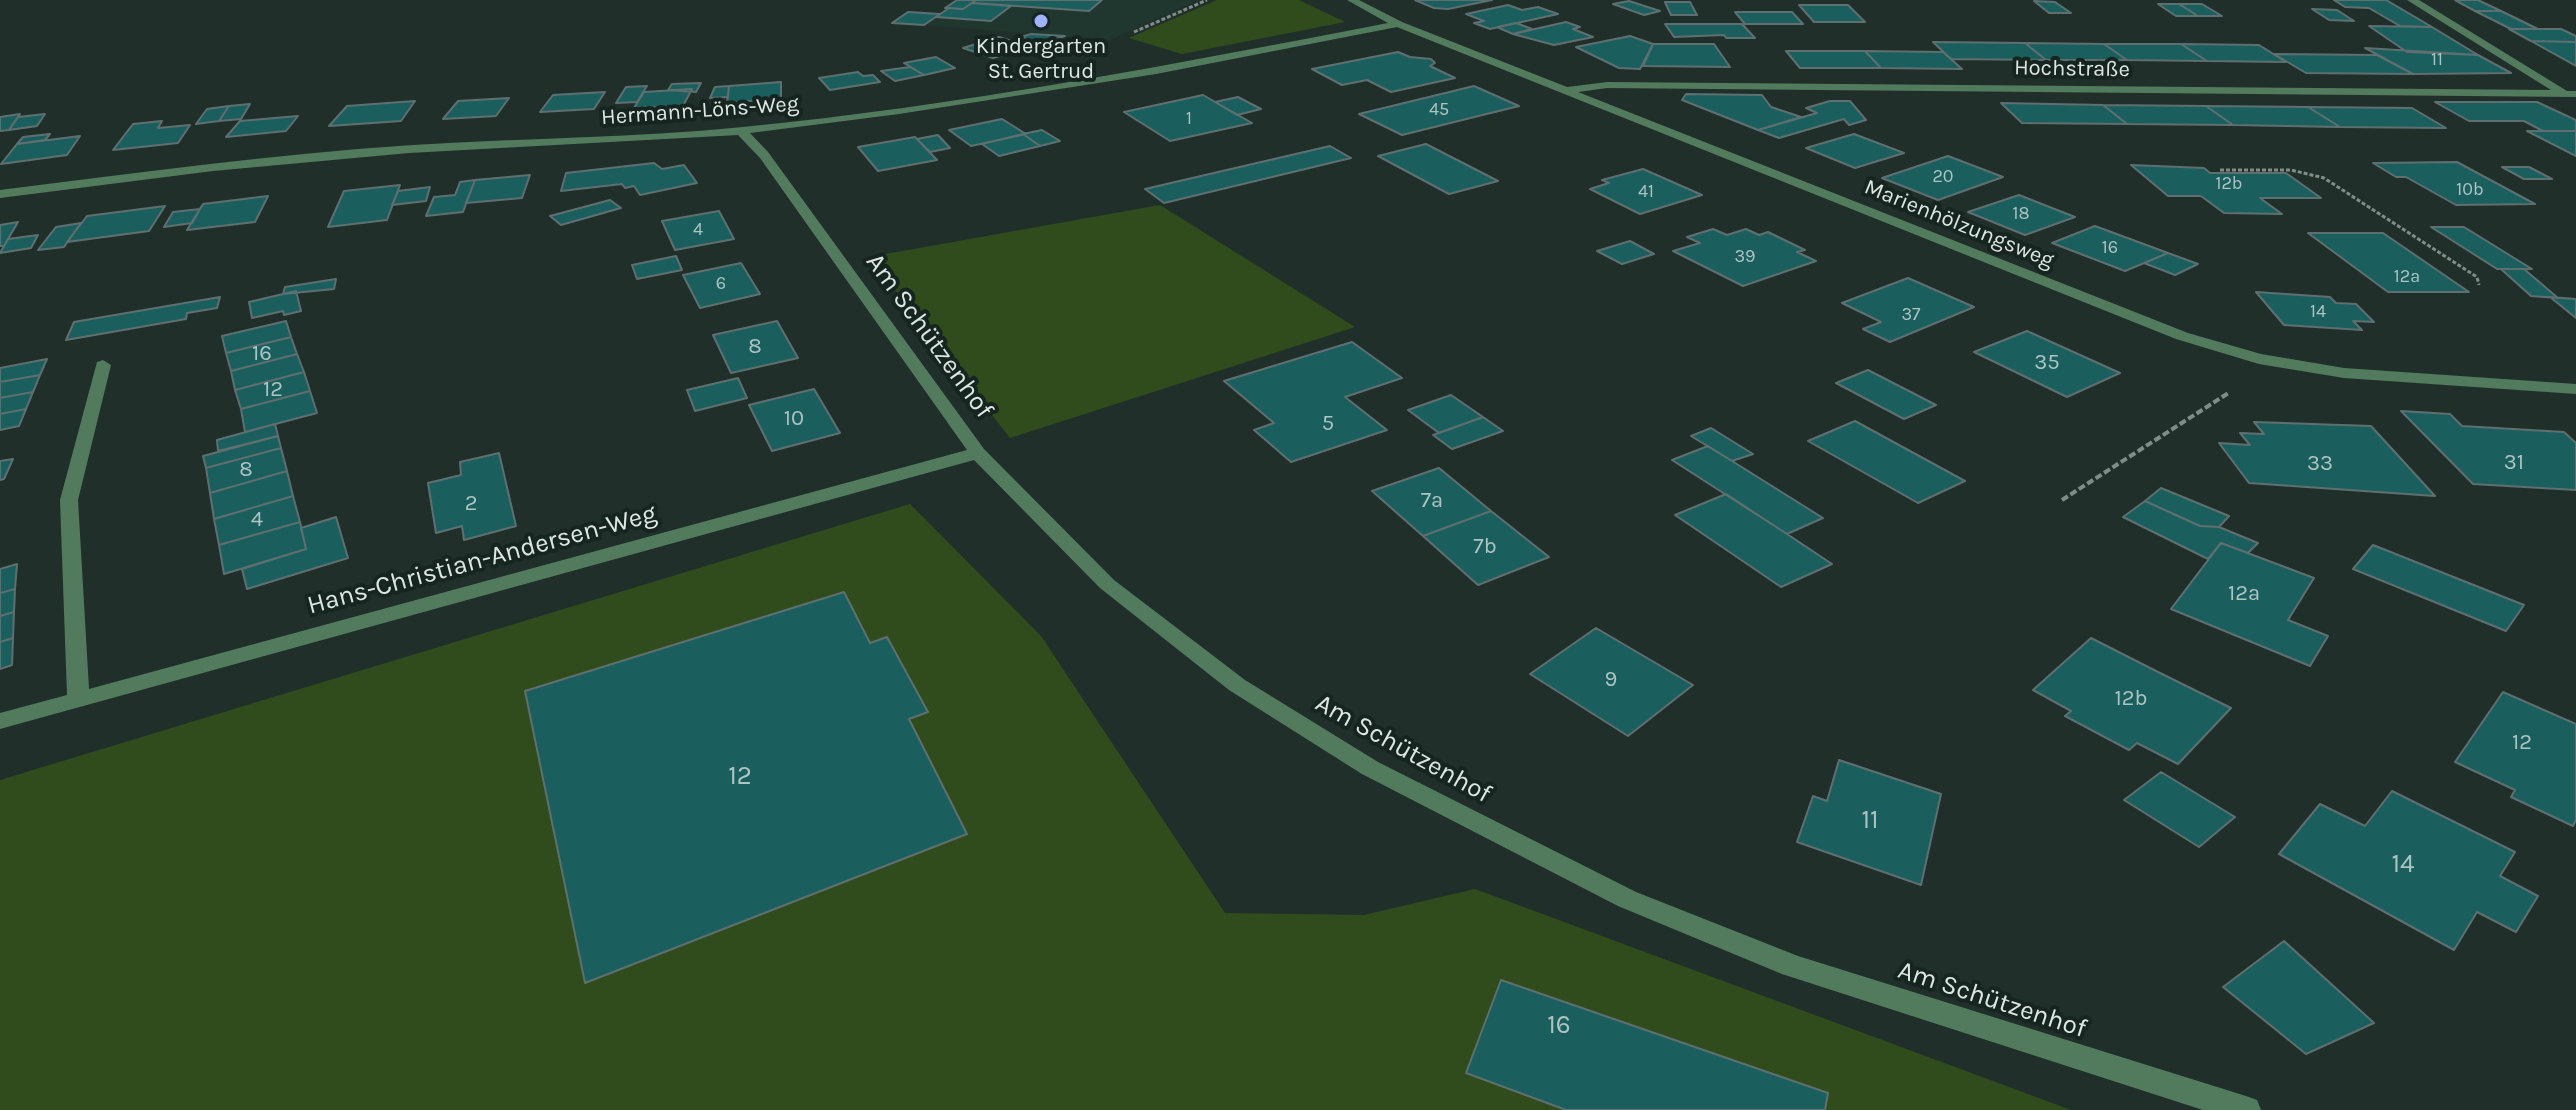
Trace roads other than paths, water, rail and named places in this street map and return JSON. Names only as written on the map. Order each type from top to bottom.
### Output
[{"type":"street","name":"Marienhölzungsweg","points":[[1352,0],[1398,24],[2182,336],[2259,359],[2344,373],[2576,389]]},
{"type":"street","points":[[2412,0],[2572,96]]},
{"type":"street","name":"Hermann-Löns-Weg","points":[[0,194],[213,167],[409,149],[741,131],[899,111],[1156,71],[1398,24]]},
{"type":"street","name":"Hochstraße","points":[[1568,90],[1607,85],[2572,96]]},
{"type":"street","name":"Am Schützenhof","points":[[741,131],[764,155],[978,453],[1107,584],[1237,685],[1370,768],[1627,899],[1792,966],[2246,1110]]},
{"type":"street","points":[[78,699],[69,500],[103,365]]},
{"type":"street","name":"Hans-Christian-Andersen-Weg","points":[[0,721],[978,453]]},
{"type":"place","name":"Kindergarten St. Gertrud","points":[[1041,21]]}]
